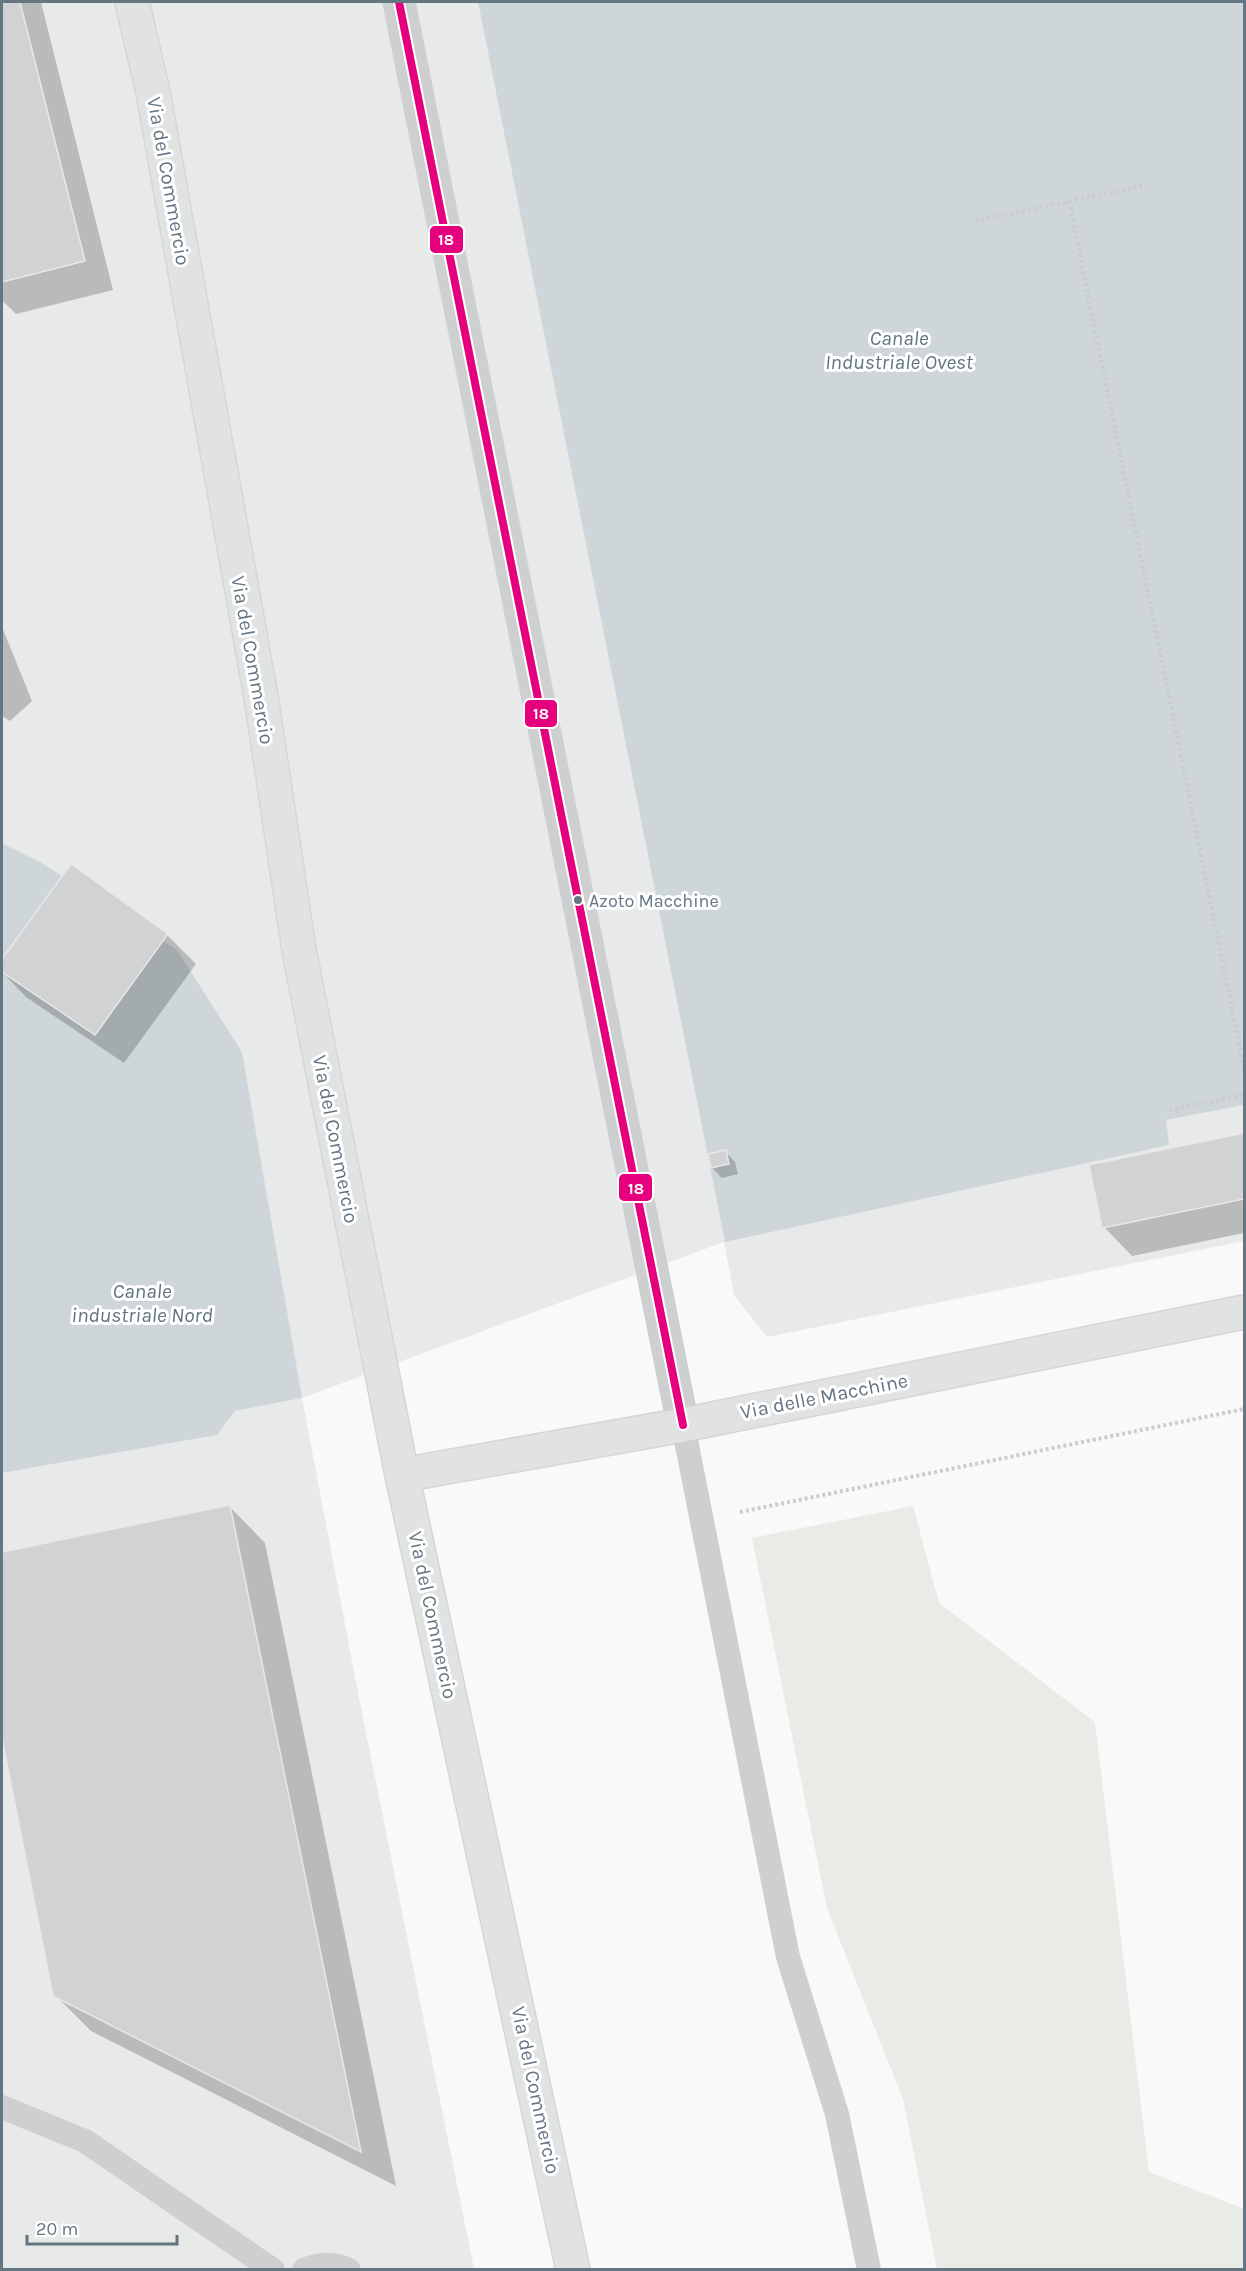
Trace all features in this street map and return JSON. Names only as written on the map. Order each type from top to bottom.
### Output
[{"type":"street","name":"Via del Commercio","points":[[132,2],[153,92],[261,697],[299,950],[402,1475],[573,2270]]},
{"type":"street","points":[[399,2],[683,1425]]},
{"type":"street","name":"Via delle Macchine","points":[[402,1475],[683,1425],[1245,1312]]},
{"type":"lane","points":[[683,1425],[788,1957],[837,2114],[869,2270]]},
{"type":"lane","points":[[2,2107],[85,2141],[273,2270]]},
{"type":"lane","points":[[304,2270],[316,2264],[332,2264],[350,2270]]},
{"type":"path","points":[[975,221],[1147,185]]},
{"type":"path","points":[[1068,201],[1245,1068]]},
{"type":"path","points":[[1169,1110],[1245,1095]]},
{"type":"path","points":[[701,1520],[1245,1409]]},
{"type":"shaded area","points":[[2,2],[478,2],[725,1241],[1168,1145],[1165,1120],[1244,1105],[1244,1241],[767,1337],[734,1295],[724,1242],[302,1398],[177,950],[42,863],[2,843]]},
{"type":"shaded area","points":[[302,1398],[360,1703],[474,2269],[2,2270],[2,1473],[217,1435],[234,1411]]},
{"type":"shaded area","points":[[913,1506],[939,1603],[1095,1722],[1149,2172],[1244,2209],[1244,2269],[937,2269],[903,2099],[827,1908],[752,1538]]},
{"type":"water","name":"Canale Industriale Ovest","points":[[478,2],[1244,2],[1244,1105],[1166,1120],[1169,1145],[725,1242]]},
{"type":"water","name":"Canale industriale Nord","points":[[2,843],[42,863],[177,950],[242,1052],[302,1398],[235,1411],[217,1435],[2,1473]]},
{"type":"building","points":[[2,2],[20,2],[85,261],[2,282]]},
{"type":"building","points":[[71,864],[168,934],[95,1035],[2,972],[2,959]]},
{"type":"building","points":[[1244,1133],[1244,1199],[1102,1228],[1089,1165]]},
{"type":"building","points":[[726,1150],[729,1164],[711,1168],[708,1154]]},
{"type":"building","points":[[230,1505],[361,2152],[53,1996],[2,1738],[2,1552]]},
{"type":"transit line","name":"18","points":[[399,2],[683,1425]]},
{"type":"place","name":"Azoto Macchine","points":[[578,900]]}]
